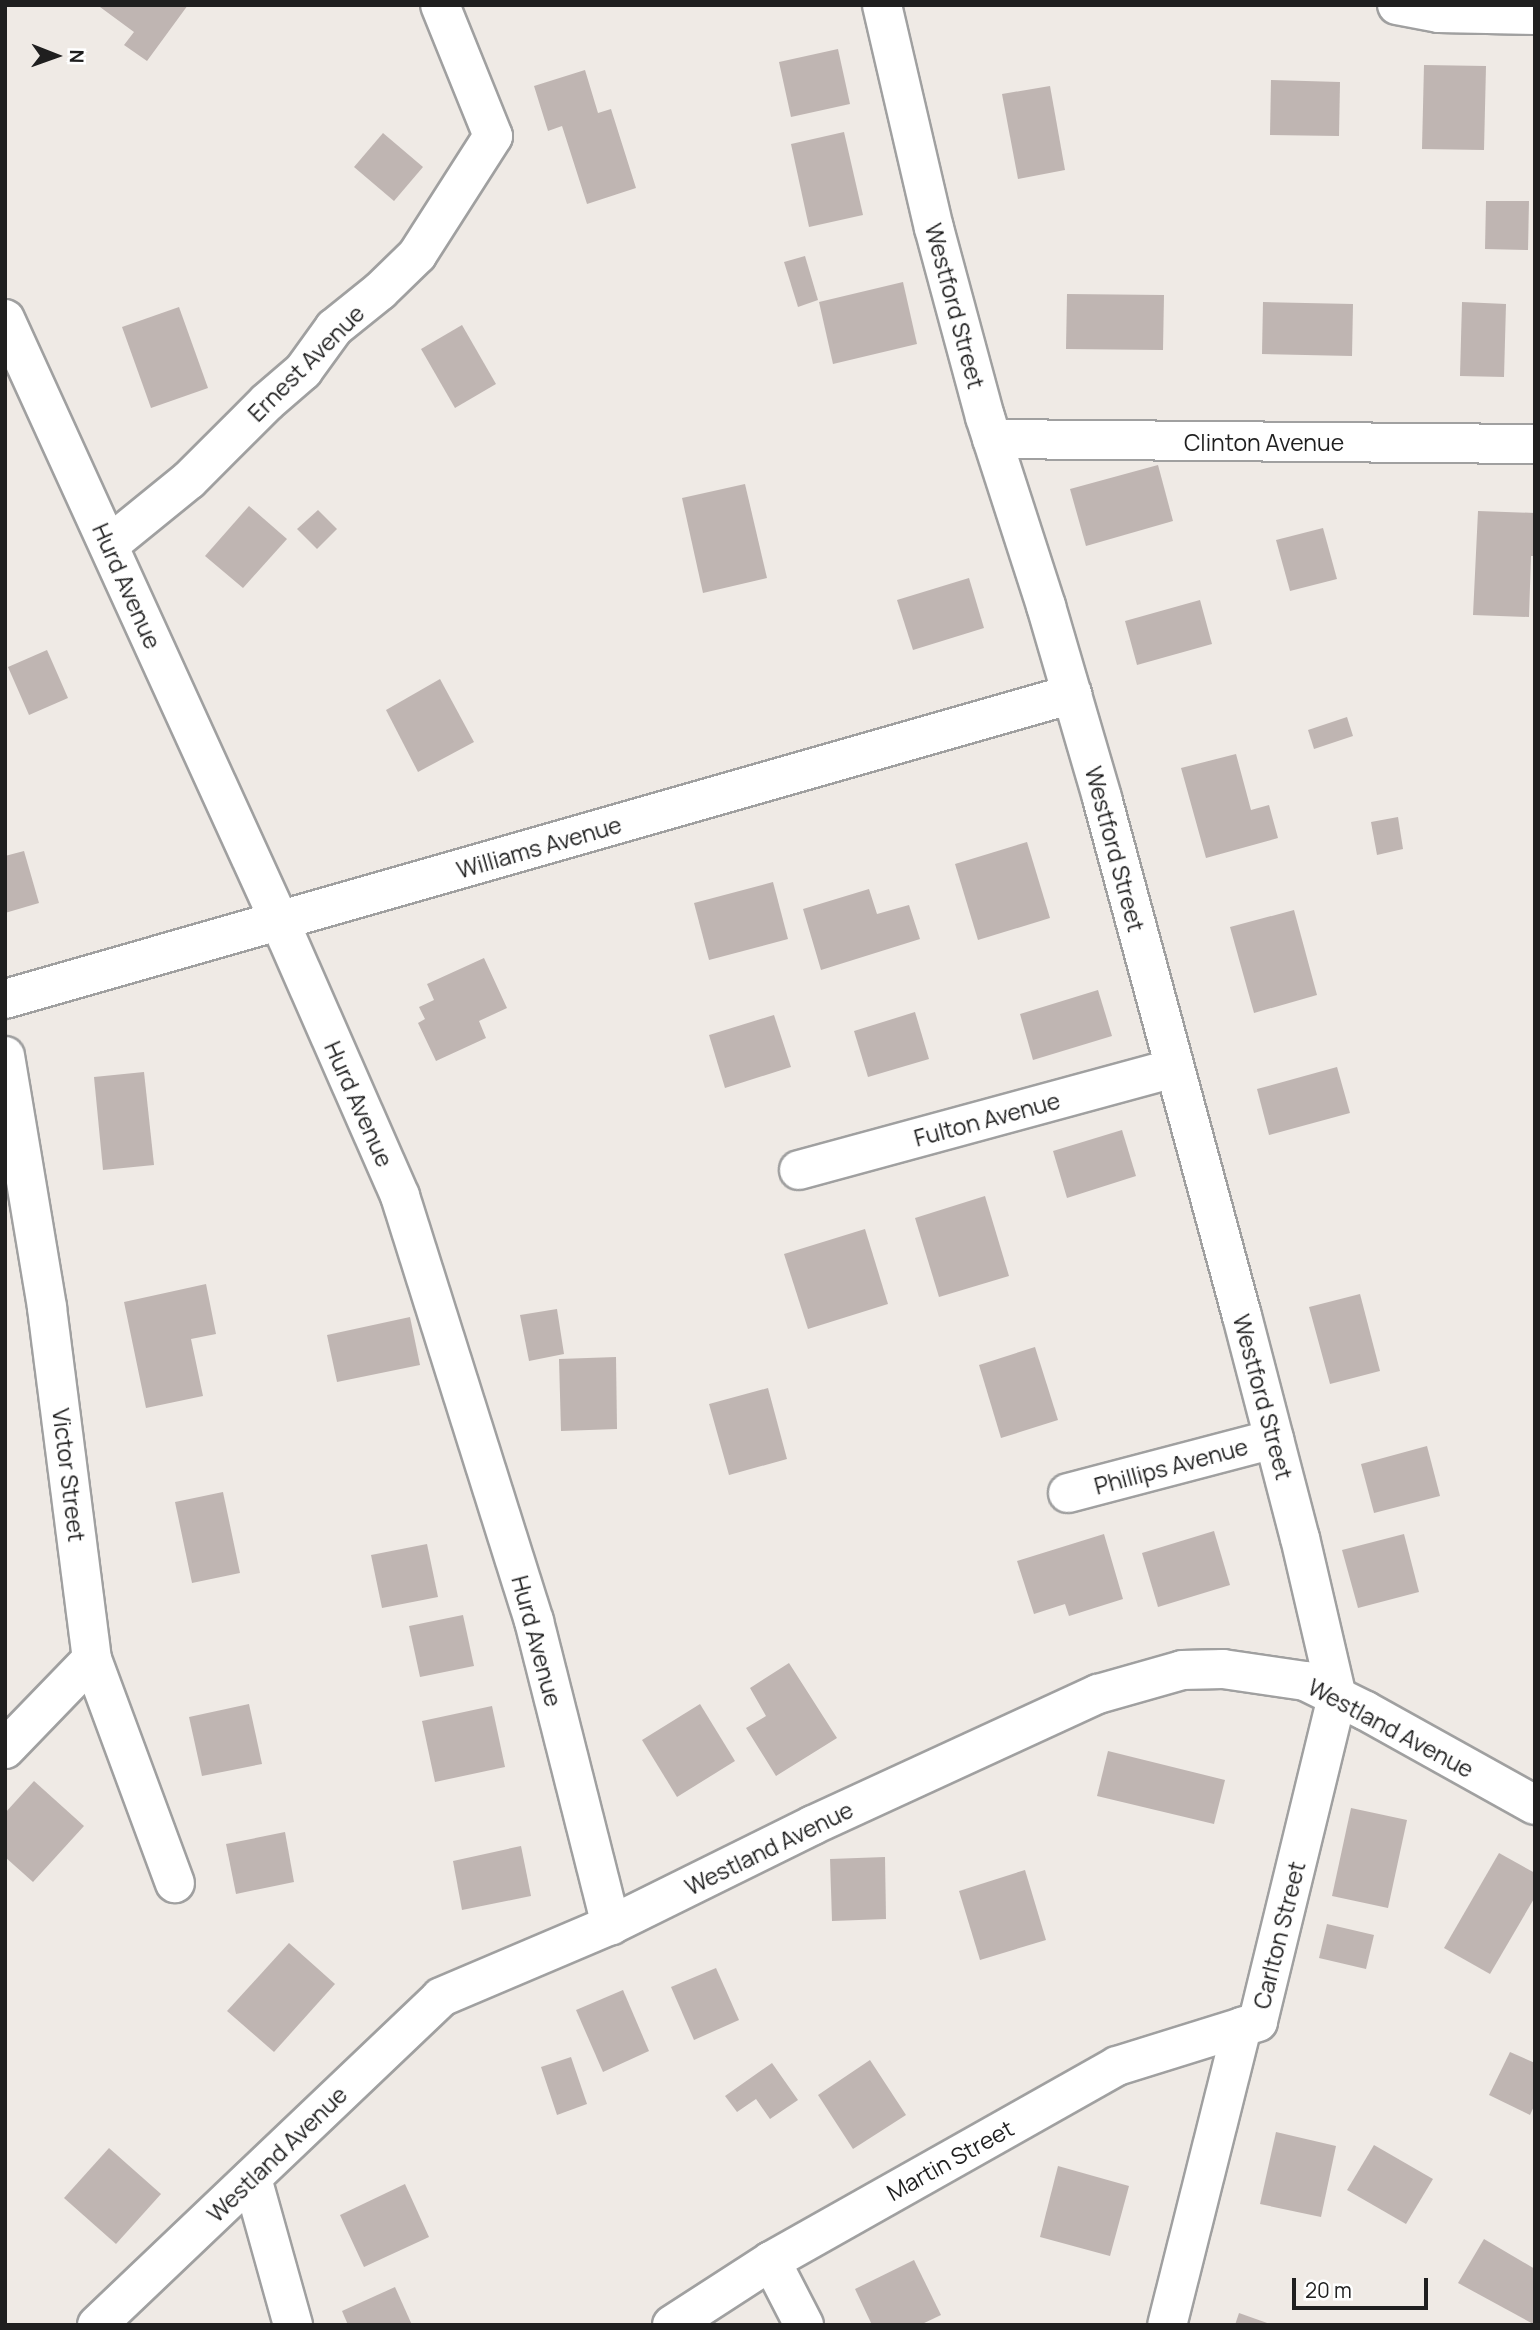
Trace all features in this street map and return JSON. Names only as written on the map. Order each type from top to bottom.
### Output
[{"type":"street","name":"Ernest Avenue","points":[[109,545],[189,480],[267,402],[303,371],[334,328],[380,291],[417,255],[494,136],[440,5]]},
{"type":"street","name":"Westford Street","points":[[882,5],[934,228],[992,439],[1072,694],[1274,1438],[1337,1697]]},
{"type":"street","points":[[1397,5],[1439,13],[1535,15]]},
{"type":"street","name":"Hurd Avenue","points":[[5,319],[279,920],[400,1196],[534,1621],[611,1925]]},
{"type":"street","name":"Clinton Avenue","points":[[992,439],[1535,444]]},
{"type":"street","name":"Williams Avenue","points":[[5,999],[1072,694]]},
{"type":"street","name":"Victor Street","points":[[5,1056],[47,1308],[92,1659],[175,1883]]},
{"type":"street","name":"Fulton Avenue","points":[[799,1170],[1174,1069]]},
{"type":"street","name":"Phillips Avenue","points":[[1068,1493],[1274,1438]]},
{"type":"street","points":[[5,1749],[92,1659]]},
{"type":"street","name":"Westland Avenue","points":[[97,2325],[441,1997],[611,1925],[813,1825],[1098,1694],[1182,1670],[1223,1669],[1305,1681],[1535,1805]]},
{"type":"street","name":"Carlton Street","points":[[1167,2325],[1242,2027],[1258,2022],[1337,1697]]},
{"type":"street","name":"Martin Street","points":[[672,2325],[771,2261],[1117,2066],[1242,2027]]},
{"type":"street","points":[[252,2178],[293,2325]]},
{"type":"street","points":[[771,2261],[804,2325]]},
{"type":"building","points":[[188,5],[147,61],[124,45],[134,32],[100,7]]},
{"type":"building","points":[[838,49],[850,104],[791,117],[779,62]]},
{"type":"building","points":[[1424,65],[1486,66],[1484,150],[1422,149]]},
{"type":"building","points":[[585,70],[598,113],[611,109],[636,188],[587,204],[562,126],[548,131],[534,86]]},
{"type":"building","points":[[1271,80],[1340,82],[1339,136],[1270,135]]},
{"type":"building","points":[[1050,86],[1065,170],[1018,179],[1002,94]]},
{"type":"building","points":[[844,132],[863,215],[809,227],[791,144]]},
{"type":"building","points":[[383,133],[423,167],[394,201],[354,167]]},
{"type":"building","points":[[1486,201],[1529,201],[1528,250],[1485,249]]},
{"type":"building","points":[[805,256],[818,300],[798,307],[784,262]]},
{"type":"building","points":[[903,282],[917,344],[833,364],[819,302]]},
{"type":"building","points":[[1067,294],[1164,295],[1163,350],[1066,349]]},
{"type":"building","points":[[1263,302],[1353,304],[1352,356],[1262,354]]},
{"type":"building","points":[[1462,302],[1506,304],[1504,377],[1460,376]]},
{"type":"building","points":[[179,307],[208,388],[151,408],[122,327]]},
{"type":"building","points":[[462,325],[496,384],[455,408],[421,349]]},
{"type":"building","points":[[1158,465],[1173,521],[1086,546],[1070,489]]},
{"type":"building","points":[[745,484],[767,578],[703,593],[682,498]]},
{"type":"building","points":[[249,506],[287,539],[243,588],[205,556]]},
{"type":"building","points":[[318,510],[337,529],[317,549],[297,529]]},
{"type":"building","points":[[1478,511],[1535,513],[1535,556],[1531,556],[1529,617],[1473,615]]},
{"type":"building","points":[[1323,528],[1337,579],[1290,591],[1276,540]]},
{"type":"building","points":[[969,578],[984,628],[913,650],[897,600]]},
{"type":"building","points":[[1200,600],[1212,644],[1137,665],[1125,621]]},
{"type":"building","points":[[47,650],[68,698],[29,715],[8,667]]},
{"type":"building","points":[[440,679],[474,742],[418,772],[386,710]]},
{"type":"building","points":[[1347,717],[1353,736],[1314,749],[1308,730]]},
{"type":"building","points":[[1236,754],[1251,810],[1269,805],[1278,838],[1206,858],[1181,768]]},
{"type":"building","points":[[1398,817],[1403,849],[1377,855],[1371,822]]},
{"type":"building","points":[[1027,842],[1050,918],[978,940],[955,864]]},
{"type":"building","points":[[24,851],[39,903],[5,913],[5,856]]},
{"type":"building","points":[[773,882],[788,939],[709,960],[694,903]]},
{"type":"building","points":[[869,889],[877,914],[909,905],[920,939],[821,970],[803,909]]},
{"type":"building","points":[[1294,910],[1317,995],[1254,1013],[1230,927]]},
{"type":"building","points":[[484,958],[507,1008],[479,1021],[486,1038],[436,1061],[418,1023],[425,1019],[419,1007],[434,1000],[427,984]]},
{"type":"building","points":[[1098,990],[1112,1036],[1033,1060],[1020,1014]]},
{"type":"building","points":[[915,1012],[929,1059],[868,1077],[854,1031]]},
{"type":"building","points":[[774,1015],[791,1067],[725,1088],[709,1035]]},
{"type":"building","points":[[1337,1067],[1350,1113],[1269,1135],[1257,1089]]},
{"type":"building","points":[[144,1072],[154,1165],[103,1170],[94,1077]]},
{"type":"building","points":[[1122,1130],[1136,1176],[1067,1198],[1053,1151]]},
{"type":"building","points":[[985,1196],[1009,1276],[939,1297],[915,1218]]},
{"type":"building","points":[[865,1229],[888,1304],[808,1329],[784,1254]]},
{"type":"building","points":[[206,1284],[216,1334],[191,1339],[203,1396],[146,1408],[124,1302]]},
{"type":"building","points":[[1360,1294],[1380,1371],[1330,1384],[1309,1307]]},
{"type":"building","points":[[557,1309],[564,1354],[529,1361],[520,1315]]},
{"type":"building","points":[[410,1317],[420,1365],[337,1382],[327,1335]]},
{"type":"building","points":[[1035,1347],[1058,1420],[1001,1438],[979,1365]]},
{"type":"building","points":[[616,1357],[617,1429],[561,1431],[559,1359]]},
{"type":"building","points":[[768,1388],[787,1459],[729,1475],[709,1404]]},
{"type":"building","points":[[1427,1446],[1440,1496],[1374,1513],[1361,1464]]},
{"type":"building","points":[[223,1492],[240,1573],[192,1583],[175,1502]]},
{"type":"building","points":[[1214,1531],[1230,1585],[1158,1607],[1142,1553]]},
{"type":"building","points":[[1104,1534],[1123,1599],[1069,1616],[1065,1604],[1034,1614],[1017,1561]]},
{"type":"building","points":[[1404,1534],[1419,1592],[1358,1608],[1342,1550]]},
{"type":"building","points":[[427,1544],[438,1597],[382,1608],[371,1555]]},
{"type":"building","points":[[463,1615],[474,1666],[420,1677],[409,1626]]},
{"type":"building","points":[[789,1663],[837,1738],[776,1776],[746,1728],[766,1716],[750,1688]]},
{"type":"building","points":[[249,1704],[262,1764],[202,1776],[189,1717]]},
{"type":"building","points":[[700,1704],[735,1761],[677,1797],[642,1740]]},
{"type":"building","points":[[492,1706],[505,1767],[435,1782],[422,1721]]},
{"type":"building","points":[[1108,1751],[1225,1780],[1214,1824],[1097,1796]]},
{"type":"building","points":[[34,1781],[84,1826],[33,1882],[5,1857],[5,1813]]},
{"type":"building","points":[[1351,1808],[1407,1820],[1388,1908],[1332,1896]]},
{"type":"building","points":[[285,1832],[294,1882],[236,1894],[226,1844]]},
{"type":"building","points":[[521,1846],[531,1896],[462,1910],[453,1861]]},
{"type":"building","points":[[1499,1853],[1535,1873],[1535,1897],[1490,1974],[1444,1948]]},
{"type":"building","points":[[885,1857],[886,1919],[832,1921],[830,1859]]},
{"type":"building","points":[[1025,1870],[1046,1940],[980,1960],[959,1891]]},
{"type":"building","points":[[1327,1924],[1374,1935],[1366,1969],[1319,1958]]},
{"type":"building","points":[[289,1943],[335,1984],[274,2052],[227,2011]]},
{"type":"building","points":[[716,1968],[739,2020],[694,2040],[671,1987]]},
{"type":"building","points":[[623,1990],[649,2051],[603,2072],[576,2010]]},
{"type":"building","points":[[1510,2052],[1535,2063],[1535,2104],[1530,2115],[1489,2095]]},
{"type":"building","points":[[571,2057],[587,2104],[557,2115],[541,2067]]},
{"type":"building","points":[[870,2060],[906,2115],[853,2149],[818,2095]]},
{"type":"building","points":[[772,2063],[798,2100],[770,2119],[756,2099],[737,2112],[725,2096]]},
{"type":"building","points":[[1276,2132],[1336,2146],[1321,2217],[1260,2204]]},
{"type":"building","points":[[1374,2145],[1433,2179],[1406,2224],[1347,2190]]},
{"type":"building","points":[[109,2148],[161,2194],[116,2244],[64,2198]]},
{"type":"building","points":[[1058,2166],[1129,2186],[1110,2256],[1040,2237]]},
{"type":"building","points":[[405,2184],[429,2237],[364,2267],[340,2215]]},
{"type":"building","points":[[1484,2239],[1535,2269],[1535,2325],[1458,2283]]},
{"type":"building","points":[[914,2260],[941,2315],[920,2325],[872,2325],[855,2289]]},
{"type":"building","points":[[395,2287],[412,2325],[348,2325],[342,2311]]},
{"type":"building","points":[[1239,2313],[1270,2324],[1270,2325],[1235,2325]]}]
